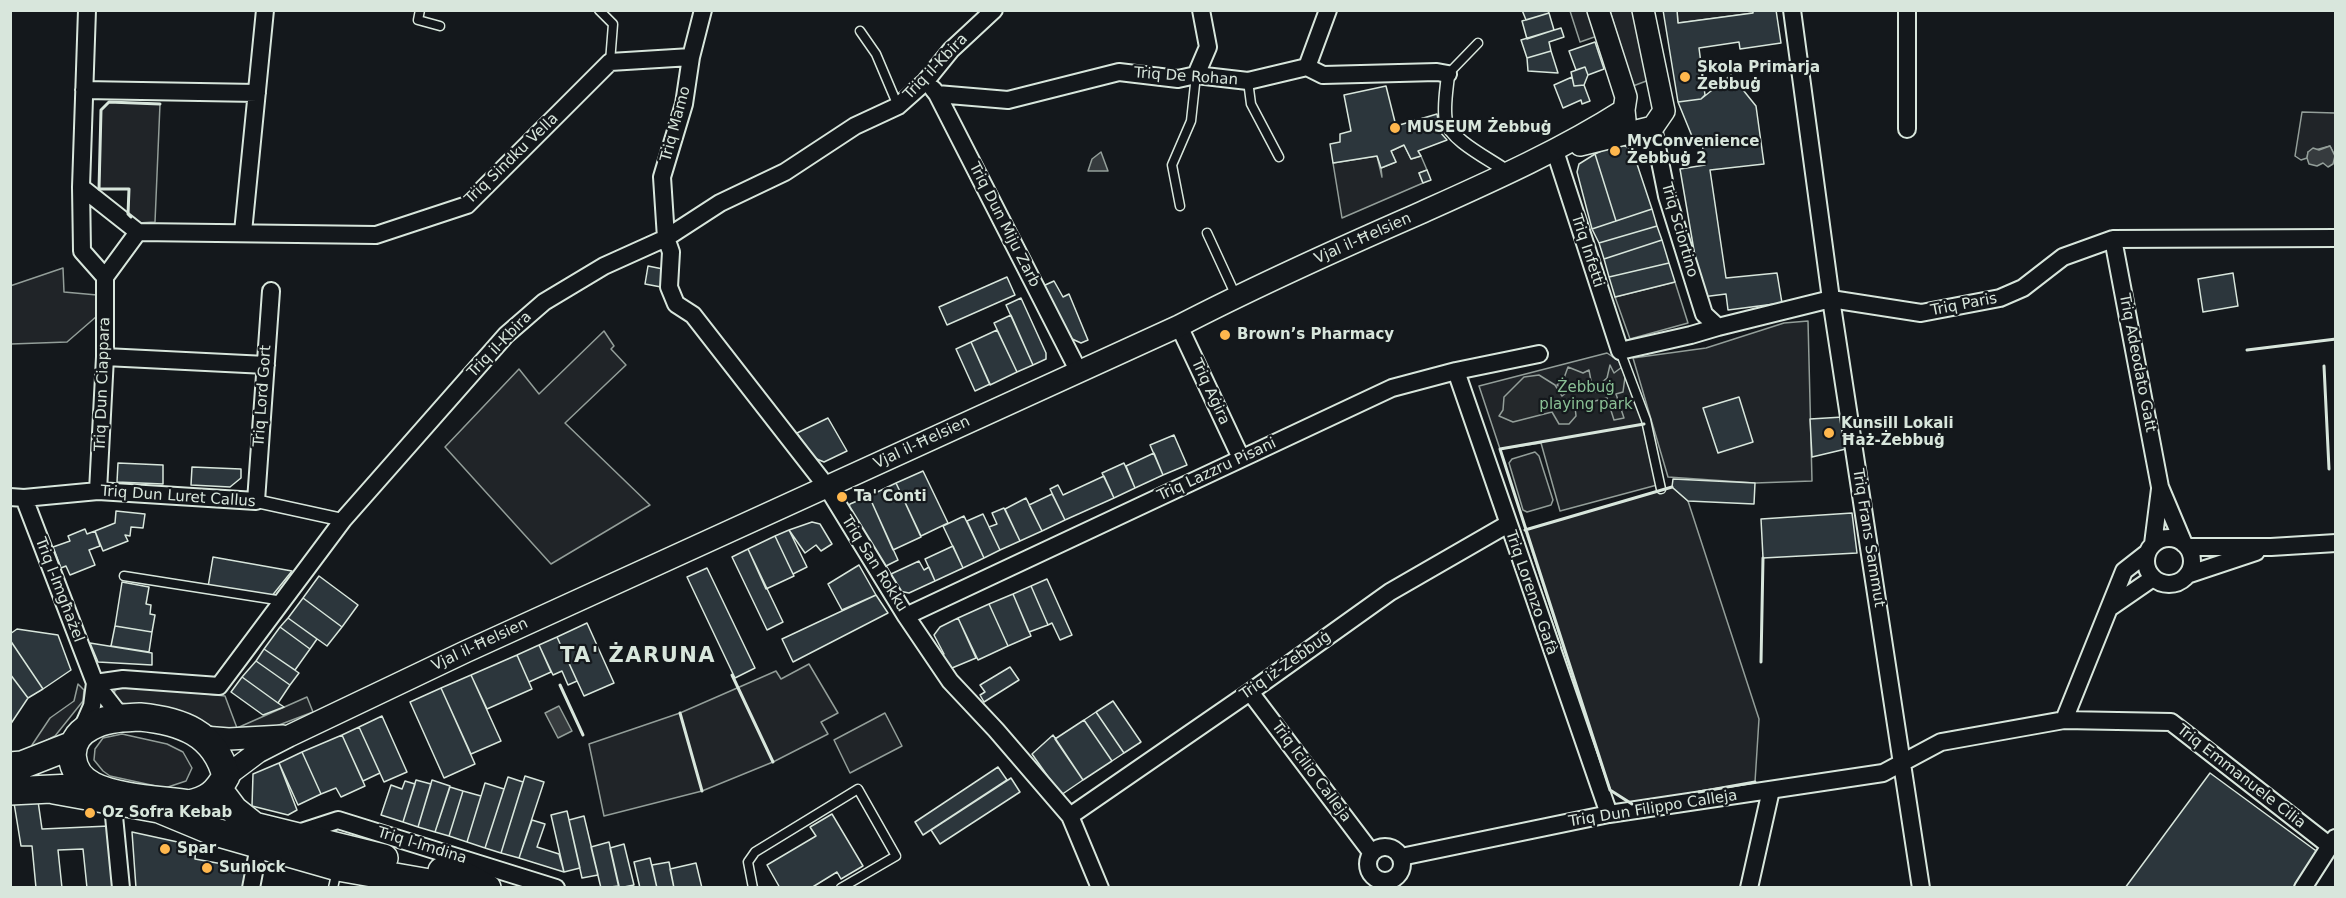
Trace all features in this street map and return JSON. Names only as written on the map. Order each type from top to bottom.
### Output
[{"type":"highway","points":[[10,766],[22,765],[76,740],[89,727],[108,720],[159,719],[203,737]]},
{"type":"highway","name":"Triq l-Imdina","points":[[203,737],[216,750],[223,783],[234,810],[254,826],[288,836],[465,876],[487,888]]},
{"type":"highway","points":[[76,740],[72,759],[74,768],[82,779],[93,786]]},
{"type":"highway","points":[[189,804],[201,802],[223,783]]},
{"type":"highway","name":"Triq l-Imdina","points":[[10,791],[93,786],[111,792],[189,804],[213,821],[259,846]]},
{"type":"highway","name":"Triq l-Imdina","points":[[54,790],[159,809],[336,877],[451,887]]},
{"type":"street","points":[[81,187],[138,232],[105,277],[82,251],[81,187],[87,10]]},
{"type":"street","points":[[243,232],[265,10]]},
{"type":"street","name":"Triq Mamo","points":[[666,238],[662,177],[684,104],[691,57],[703,10]]},
{"type":"street","name":"Triq il-Kbira","points":[[95,683],[123,679],[219,686],[343,520],[506,336],[544,302],[604,266],[666,238],[720,203],[785,172],[855,126],[932,88],[951,50],[994,10]]},
{"type":"street","points":[[1196,75],[1208,47],[1201,10]]},
{"type":"street","points":[[1307,67],[1328,10]]},
{"type":"street","name":"Triq Sciortino","points":[[1598,10],[1625,103],[1623,119],[1645,128],[1704,314],[1718,327]]},
{"type":"street","name":"Triq Sciortino","points":[[1643,10],[1664,111],[1645,128]]},
{"type":"street","name":"Triq Frans Sammut","points":[[1792,10],[1831,299],[1921,888]]},
{"type":"street","points":[[1907,10],[1907,129]]},
{"type":"street","points":[[610,62],[691,57]]},
{"type":"street","name":"Triq Sindku Vella","points":[[138,232],[376,235],[467,206],[610,62]]},
{"type":"street","name":"Triq De Rohan","points":[[932,88],[1008,100],[1119,72],[1178,79],[1196,75],[1248,81],[1307,67],[1323,75],[1437,72],[1448,74]]},
{"type":"street","points":[[1448,74],[1446,120],[1451,132],[1470,148],[1509,173]]},
{"type":"street","name":"Triq Dun Miju Zarb","points":[[932,88],[1079,372]]},
{"type":"street","points":[[84,90],[257,93]]},
{"type":"street","points":[[1625,103],[1644,90],[1660,97]]},
{"type":"street","name":"Vjal il-Ħelsien","points":[[223,783],[258,752],[289,736],[486,642],[1179,326],[1236,296],[1509,173],[1555,151],[1625,103]]},
{"type":"street","name":"Vjal il-Ħelsien","points":[[1555,151],[1645,128]]},
{"type":"street","name":"Triq Infetti","points":[[1555,151],[1620,351]]},
{"type":"street","name":"Triq San Rokku","points":[[666,238],[671,252],[669,287],[676,304],[693,315],[827,487],[906,616],[950,681],[996,730],[1070,816],[1100,888]]},
{"type":"street","name":"Triq Paris","points":[[1620,351],[1831,299],[1921,313],[2000,298],[2023,288],[2063,257],[2113,239],[2336,238]]},
{"type":"street","name":"Triq Adeodato Gatt","points":[[2113,239],[2160,488],[2192,563],[2187,575]]},
{"type":"street","name":"Triq Dun Ciappara","points":[[98,491],[105,357],[105,277]]},
{"type":"street","name":"Triq Lord Gort","points":[[256,501],[271,291]]},
{"type":"street","name":"Triq Aġira","points":[[1179,326],[1241,458]]},
{"type":"street","name":"Triq Lazzru Pisani","points":[[906,616],[1392,388],[1456,371],[1539,354]]},
{"type":"street","points":[[105,357],[266,365]]},
{"type":"street","name":"Triq Lorenzo Gafà","points":[[1456,371],[1609,814]]},
{"type":"street","name":"Triq Adeodato Gatt","points":[[2153,578],[2146,567],[2160,488]]},
{"type":"street","name":"Triq Dun Luret Callus","points":[[17,498],[98,491],[256,501],[343,520]]},
{"type":"street","name":"Triq l-Imgħażel","points":[[17,498],[95,683],[122,718]]},
{"type":"street","name":"Triq iż-Żebbuġ","points":[[1070,816],[1390,592],[1508,524]]},
{"type":"street","points":[[2064,720],[2124,571],[2159,541],[2172,538],[2186,546],[2271,547],[2336,543]]},
{"type":"street","points":[[2111,607],[2153,578],[2167,584],[2175,584],[2187,575],[2271,547]]},
{"type":"street","points":[[76,740],[92,705],[95,683]]},
{"type":"street","name":"Triq Icilio Calleja","points":[[1250,692],[1371,852]]},
{"type":"street","name":"Triq Emmanuele Cilia","points":[[1903,762],[1941,742],[2064,720],[2171,722],[2333,842]]},
{"type":"street","name":"Vjal il-Ħelsien","points":[[203,737],[229,739],[289,736]]},
{"type":"street","name":"Triq Dun Filippo Calleja","points":[[1401,857],[1609,814],[1883,773],[1903,762]]},
{"type":"street","points":[[1749,888],[1771,790]]},
{"type":"street","points":[[116,802],[114,816],[121,888]]},
{"type":"street","name":"Triq l-Imdina","points":[[288,836],[338,820],[556,888]]},
{"type":"street","points":[[2303,888],[2333,842]]},
{"type":"street","points":[[251,888],[259,846]]},
{"type":"street","points":[[1388,846],[1394,849],[1401,857],[1399,874],[1382,884],[1372,876],[1368,869],[1367,863],[1371,852],[1376,848],[1388,846]]},
{"type":"lane","points":[[420,10],[418,20],[440,26]]},
{"type":"lane","points":[[599,10],[613,24],[610,62]]},
{"type":"lane","points":[[860,31],[876,54],[898,106]]},
{"type":"lane","points":[[1448,74],[1478,44]]},
{"type":"lane","points":[[1180,206],[1172,165],[1191,121],[1196,75]]},
{"type":"lane","points":[[1248,81],[1251,104],[1279,157]]},
{"type":"lane","points":[[1207,233],[1236,296]]},
{"type":"lane","points":[[1620,351],[1646,420],[1661,489]]},
{"type":"lane","points":[[124,576],[283,601]]},
{"type":"lane","points":[[753,888],[748,862],[754,852],[858,789],[896,856],[841,888]]},
{"type":"green space","points":[[1753,10],[1753,13],[1678,23],[1677,11]]},
{"type":"green space","points":[[1570,11],[1592,11],[1600,35],[1580,42]]},
{"type":"green space","points":[[1610,11],[1639,11],[1649,80],[1633,86]]},
{"type":"green space","points":[[109,102],[160,104],[155,222],[138,223],[128,214],[129,189],[99,189],[101,110]]},
{"type":"green space","points":[[2302,112],[2335,113],[2335,156],[2330,146],[2308,152],[2307,158],[2301,160],[2295,156]]},
{"type":"green space","points":[[1404,145],[1411,159],[1421,156],[1427,170],[1419,173],[1423,183],[1342,218],[1333,163],[1377,156],[1382,177],[1381,168],[1396,162],[1391,151]]},
{"type":"green space","points":[[63,268],[64,292],[97,295],[97,316],[67,342],[11,344],[10,286]]},
{"type":"green space","points":[[1675,282],[1688,323],[1630,339],[1615,297]]},
{"type":"green space","points":[[1808,321],[1812,481],[1755,483],[1668,477],[1633,358],[1706,348],[1784,323]]},
{"type":"green space","points":[[604,331],[614,346],[611,349],[626,365],[565,423],[650,505],[551,564],[445,447],[519,369],[539,394]]},
{"type":"green space","name":"Żebbuġ playing park","points":[[1607,353],[1619,361],[1644,424],[1657,485],[1560,511],[1541,443],[1500,449],[1479,386]]},
{"type":"green space","points":[[1535,452],[1539,456],[1553,500],[1551,505],[1527,512],[1523,510],[1509,463],[1512,459]]},
{"type":"green space","points":[[1672,487],[1688,501],[1759,719],[1755,782],[1632,805],[1610,790],[1525,530]]},
{"type":"green space","points":[[809,664],[838,713],[821,722],[828,734],[773,762],[702,791],[604,816],[589,744],[680,713],[776,671],[781,679]]},
{"type":"green space","points":[[78,684],[84,690],[83,701],[55,736],[34,747],[32,745],[50,718],[74,701]]},
{"type":"green space","points":[[124,687],[225,696],[237,728],[307,697],[313,712],[241,737],[164,709],[121,703],[114,696],[115,690]]},
{"type":"green space","points":[[885,713],[902,746],[850,773],[834,740]]},
{"type":"green space","points":[[122,734],[167,744],[183,752],[192,768],[186,781],[165,788],[110,776],[103,771],[94,760],[95,749],[103,738]]},
{"type":"shaded area","points":[[2330,146],[2335,156],[2333,164],[2328,167],[2323,163],[2317,166],[2309,164],[2308,152],[2313,148],[2319,150]]},
{"type":"shaded area","points":[[1101,152],[1108,171],[1088,171],[1092,159]]},
{"type":"shaded area","points":[[1610,365],[1614,373],[1622,367],[1625,377],[1623,392],[1616,394],[1624,418],[1614,420],[1607,398],[1575,406],[1576,416],[1569,424],[1559,424],[1552,412],[1513,422],[1499,416],[1503,410],[1504,397],[1524,377],[1539,375],[1555,385],[1562,396],[1566,393],[1557,385],[1564,378],[1568,367],[1583,373],[1589,370],[1591,381],[1584,383],[1586,390],[1592,393],[1599,390],[1601,383],[1607,378]]},
{"type":"shaded area","points":[[559,706],[572,731],[558,738],[545,713]]},
{"type":"building","points":[[1522,10],[1548,10],[1549,13],[1526,20]]},
{"type":"building","name":"Skola Primarja Żebbuġ","points":[[1663,10],[1677,10],[1678,23],[1753,13],[1753,10],[1776,10],[1781,43],[1740,49],[1739,42],[1699,48],[1705,95],[1701,99],[1678,102]]},
{"type":"building","points":[[1549,13],[1554,30],[1527,39],[1522,21]]},
{"type":"building","points":[[1561,28],[1564,37],[1549,42],[1551,51],[1527,58],[1521,40]]},
{"type":"building","points":[[1595,42],[1604,69],[1588,75],[1585,67],[1576,70],[1569,51]]},
{"type":"building","points":[[1551,51],[1558,73],[1528,71],[1527,58]]},
{"type":"building","points":[[1585,67],[1588,75],[1584,85],[1574,86],[1571,72]]},
{"type":"building","points":[[1731,75],[1756,106],[1764,164],[1710,170],[1726,278],[1777,273],[1782,303],[1728,310],[1726,294],[1702,297],[1680,169],[1705,165],[1702,143],[1696,146],[1678,102],[1701,99]]},
{"type":"building","points":[[1572,77],[1574,86],[1584,85],[1590,101],[1582,104],[1581,100],[1563,108],[1554,85]]},
{"type":"building","name":"MUSEUM Żebbuġ","points":[[1386,86],[1396,126],[1437,114],[1440,132],[1447,140],[1418,151],[1421,156],[1411,159],[1404,145],[1391,151],[1396,162],[1381,168],[1377,156],[1333,163],[1330,144],[1340,142],[1340,134],[1351,131],[1344,95]]},
{"type":"building","points":[[1618,143],[1632,149],[1652,209],[1616,221],[1595,154]]},
{"type":"building","points":[[1595,154],[1616,221],[1592,229],[1577,172],[1579,164]]},
{"type":"building","points":[[1427,170],[1431,180],[1423,183],[1419,173]]},
{"type":"building","points":[[1652,209],[1657,226],[1599,243],[1592,229]]},
{"type":"building","points":[[1657,226],[1662,240],[1604,259],[1599,243]]},
{"type":"building","points":[[1662,240],[1669,263],[1609,277],[1604,259]]},
{"type":"building","points":[[1669,263],[1675,282],[1615,297],[1609,277]]},
{"type":"building","points":[[648,266],[663,269],[661,287],[645,284]]},
{"type":"building","points":[[2233,273],[2238,306],[2203,312],[2198,279]]},
{"type":"building","points":[[1007,277],[1015,295],[947,325],[939,307]]},
{"type":"building","points":[[1054,281],[1063,297],[1069,294],[1088,340],[1081,343],[1070,338],[1043,286]]},
{"type":"building","points":[[1021,298],[1046,353],[1046,359],[1033,365],[1006,305]]},
{"type":"building","points":[[1011,315],[1033,365],[1017,372],[994,323]]},
{"type":"building","points":[[997,330],[1017,372],[990,385],[971,342]]},
{"type":"building","points":[[971,342],[990,384],[975,391],[956,349]]},
{"type":"building","points":[[1739,397],[1753,442],[1718,453],[1703,408]]},
{"type":"building","name":"Kunsill Lokali Ħaż-Żebbuġ","points":[[1843,417],[1850,448],[1812,457],[1810,419]]},
{"type":"building","points":[[828,418],[847,451],[824,462],[812,457],[797,433]]},
{"type":"building","points":[[1174,435],[1187,465],[1163,475],[1150,445]]},
{"type":"building","points":[[1154,453],[1163,475],[1135,488],[1126,466]]},
{"type":"building","points":[[118,463],[163,465],[163,484],[117,482]]},
{"type":"building","points":[[1124,463],[1135,488],[1114,498],[1102,473]]},
{"type":"building","points":[[192,467],[241,469],[241,478],[230,487],[191,485]]},
{"type":"building","points":[[923,471],[948,523],[921,536],[896,483]]},
{"type":"building","points":[[1104,476],[1114,498],[1065,520],[1050,489],[1058,485],[1063,495]]},
{"type":"building","points":[[1673,479],[1755,483],[1754,504],[1688,501],[1672,487]]},
{"type":"building","points":[[896,483],[921,537],[893,550],[869,496]]},
{"type":"building","points":[[1052,494],[1065,520],[1042,531],[1029,505]]},
{"type":"building","points":[[869,496],[898,560],[882,568],[848,510],[850,504]]},
{"type":"building","points":[[1026,498],[1042,531],[1020,541],[1005,509]]},
{"type":"building","points":[[1004,508],[1020,541],[1000,550],[989,527],[997,524],[992,513]]},
{"type":"building","points":[[116,511],[145,514],[143,528],[131,527],[130,536],[125,535],[128,541],[103,551],[95,531],[115,523]]},
{"type":"building","points":[[1852,513],[1857,553],[1763,558],[1761,519]]},
{"type":"building","points":[[983,514],[1000,550],[984,558],[967,521]]},
{"type":"building","points":[[964,516],[984,558],[963,568],[943,526]]},
{"type":"building","points":[[812,522],[820,524],[832,544],[821,551],[816,545],[805,553],[789,530]]},
{"type":"building","points":[[85,529],[87,534],[95,531],[100,546],[89,550],[95,565],[70,575],[66,566],[61,568],[53,547],[70,541],[68,536]]},
{"type":"building","points":[[789,530],[807,567],[793,574],[775,536]]},
{"type":"building","points":[[775,536],[794,576],[766,589],[748,549]]},
{"type":"building","points":[[953,546],[963,568],[935,581],[925,559]]},
{"type":"building","points":[[748,549],[783,622],[767,630],[732,557]]},
{"type":"building","points":[[213,557],[292,571],[271,597],[208,587]]},
{"type":"building","points":[[919,561],[924,570],[929,567],[935,581],[909,593],[899,591],[891,574]]},
{"type":"building","points":[[859,565],[876,595],[842,610],[828,584]]},
{"type":"building","points":[[707,568],[755,668],[735,678],[687,577]]},
{"type":"building","points":[[319,576],[358,605],[342,627],[303,598]]},
{"type":"building","points":[[1047,579],[1072,635],[1060,640],[1052,623],[1048,625],[1031,586]]},
{"type":"building","points":[[122,582],[149,587],[146,604],[151,605],[150,614],[155,615],[152,632],[115,626]]},
{"type":"building","points":[[1031,586],[1048,625],[1029,632],[1013,594]]},
{"type":"building","points":[[1013,594],[1031,636],[1008,646],[989,604]]},
{"type":"building","points":[[876,595],[888,613],[793,662],[782,639]]},
{"type":"building","points":[[303,598],[342,627],[327,646],[288,618]]},
{"type":"building","points":[[989,604],[1008,646],[978,660],[958,618]]},
{"type":"building","points":[[288,618],[317,639],[310,649],[280,627]]},
{"type":"building","points":[[958,618],[976,658],[952,668],[941,656],[944,654],[934,635],[940,627]]},
{"type":"building","points":[[587,623],[614,683],[584,696],[557,637]]},
{"type":"building","points":[[115,626],[152,632],[149,652],[111,646]]},
{"type":"building","points":[[280,627],[310,649],[295,670],[264,649]]},
{"type":"building","points":[[17,629],[58,635],[71,670],[43,689],[10,640],[10,634]]},
{"type":"building","points":[[557,637],[577,681],[568,685],[562,671],[553,675],[539,645]]},
{"type":"building","points":[[10,640],[43,689],[28,698],[10,674]]},
{"type":"building","points":[[90,643],[152,653],[152,665],[98,662]]},
{"type":"building","points":[[539,645],[551,672],[529,682],[517,655]]},
{"type":"building","points":[[264,649],[299,673],[290,685],[256,661]]},
{"type":"building","points":[[517,655],[532,689],[487,709],[471,675]]},
{"type":"building","points":[[256,661],[290,685],[278,703],[242,677]]},
{"type":"building","points":[[1010,667],[1019,680],[984,702],[980,695],[985,692],[980,685]]},
{"type":"building","points":[[10,674],[28,698],[10,725]]},
{"type":"building","points":[[471,675],[501,741],[471,754],[441,688]]},
{"type":"building","points":[[242,677],[284,707],[263,715],[231,692]]},
{"type":"building","points":[[441,688],[475,764],[444,778],[410,702]]},
{"type":"building","points":[[1113,701],[1141,742],[1124,753],[1096,712]]},
{"type":"building","points":[[1096,712],[1124,753],[1112,761],[1084,720]]},
{"type":"building","points":[[382,716],[407,772],[384,782],[359,727]]},
{"type":"building","points":[[1084,720],[1112,761],[1083,780],[1055,739]]},
{"type":"building","points":[[359,727],[380,773],[363,781],[342,735]]},
{"type":"building","points":[[342,735],[365,786],[341,797],[336,788],[321,794],[302,752]]},
{"type":"building","points":[[1053,735],[1083,780],[1061,795],[1032,754]]},
{"type":"building","points":[[302,752],[321,794],[298,805],[279,763]]},
{"type":"building","points":[[279,763],[297,810],[288,815],[252,806],[253,774]]},
{"type":"building","points":[[998,767],[1007,780],[923,835],[915,822]]},
{"type":"building","points":[[2210,773],[2319,853],[2293,888],[2125,888]]},
{"type":"building","points":[[525,776],[544,782],[519,858],[501,853]]},
{"type":"building","points":[[508,777],[523,782],[501,853],[485,848]]},
{"type":"building","points":[[1011,778],[1020,792],[940,844],[931,830]]},
{"type":"building","points":[[416,780],[431,784],[418,827],[403,822]]},
{"type":"building","points":[[432,780],[450,786],[435,832],[418,827]]},
{"type":"building","points":[[405,781],[415,784],[403,822],[381,815],[391,785],[402,789]]},
{"type":"building","points":[[485,783],[504,789],[485,848],[467,842]]},
{"type":"building","points":[[450,787],[463,791],[449,836],[435,832]]},
{"type":"building","points":[[463,791],[481,796],[467,842],[449,836]]},
{"type":"building","points":[[38,801],[42,829],[109,826],[114,888],[87,888],[83,849],[58,850],[62,888],[36,888],[32,846],[21,846],[14,803]]},
{"type":"building","points":[[567,811],[580,868],[564,872],[551,815]]},
{"type":"building","points":[[832,814],[863,866],[841,879],[837,872],[811,888],[780,888],[767,865],[816,836],[810,827]]},
{"type":"building","points":[[584,816],[598,875],[582,878],[569,820]]},
{"type":"building","points":[[532,820],[545,824],[537,847],[559,854],[564,872],[519,858]]},
{"type":"building","points":[[132,832],[196,846],[195,859],[250,869],[247,888],[136,888]]},
{"type":"building","points":[[609,842],[619,886],[601,888],[591,847]]},
{"type":"building","points":[[624,844],[634,885],[619,888],[610,848]]},
{"type":"building","points":[[650,858],[657,888],[640,888],[634,862]]},
{"type":"building","points":[[669,862],[674,888],[657,888],[652,865]]},
{"type":"building","points":[[696,863],[702,888],[674,888],[670,869]]},
{"type":"wall","points":[[131,217],[128,214],[129,189],[99,189],[101,110],[109,102],[160,104]]},
{"type":"wall","points":[[2247,350],[2336,339]]},
{"type":"wall","points":[[2324,366],[2329,469]]},
{"type":"wall","points":[[1632,804],[1610,790],[1500,449],[1644,424]]},
{"type":"wall","points":[[1525,530],[1672,487]]},
{"type":"wall","points":[[1761,662],[1763,558]]},
{"type":"wall","points":[[732,675],[773,762]]},
{"type":"wall","points":[[560,685],[583,735]]},
{"type":"wall","points":[[680,713],[702,791]]},
{"type":"wall","points":[[1699,792],[1755,782]]},
{"type":"place","name":"Skola Primarja Żebbuġ","points":[[1685,77]]},
{"type":"place","name":"MUSEUM Żebbuġ","points":[[1395,128]]},
{"type":"place","name":"MyConvenience Żebbuġ 2","points":[[1615,151]]},
{"type":"place","name":"Brown’s Pharmacy","points":[[1225,335]]},
{"type":"place","name":"Kunsill Lokali Ħaż-Żebbuġ","points":[[1829,433]]},
{"type":"place","name":"Ta' Conti","points":[[842,497]]},
{"type":"place","name":"Oz Sofra Kebab","points":[[90,813]]},
{"type":"place","name":"Spar","points":[[165,849]]},
{"type":"place","name":"Sunlock","points":[[207,868]]},
{"type":"district","name":"TA' ŻARUNA","points":[[638,657]]}]
